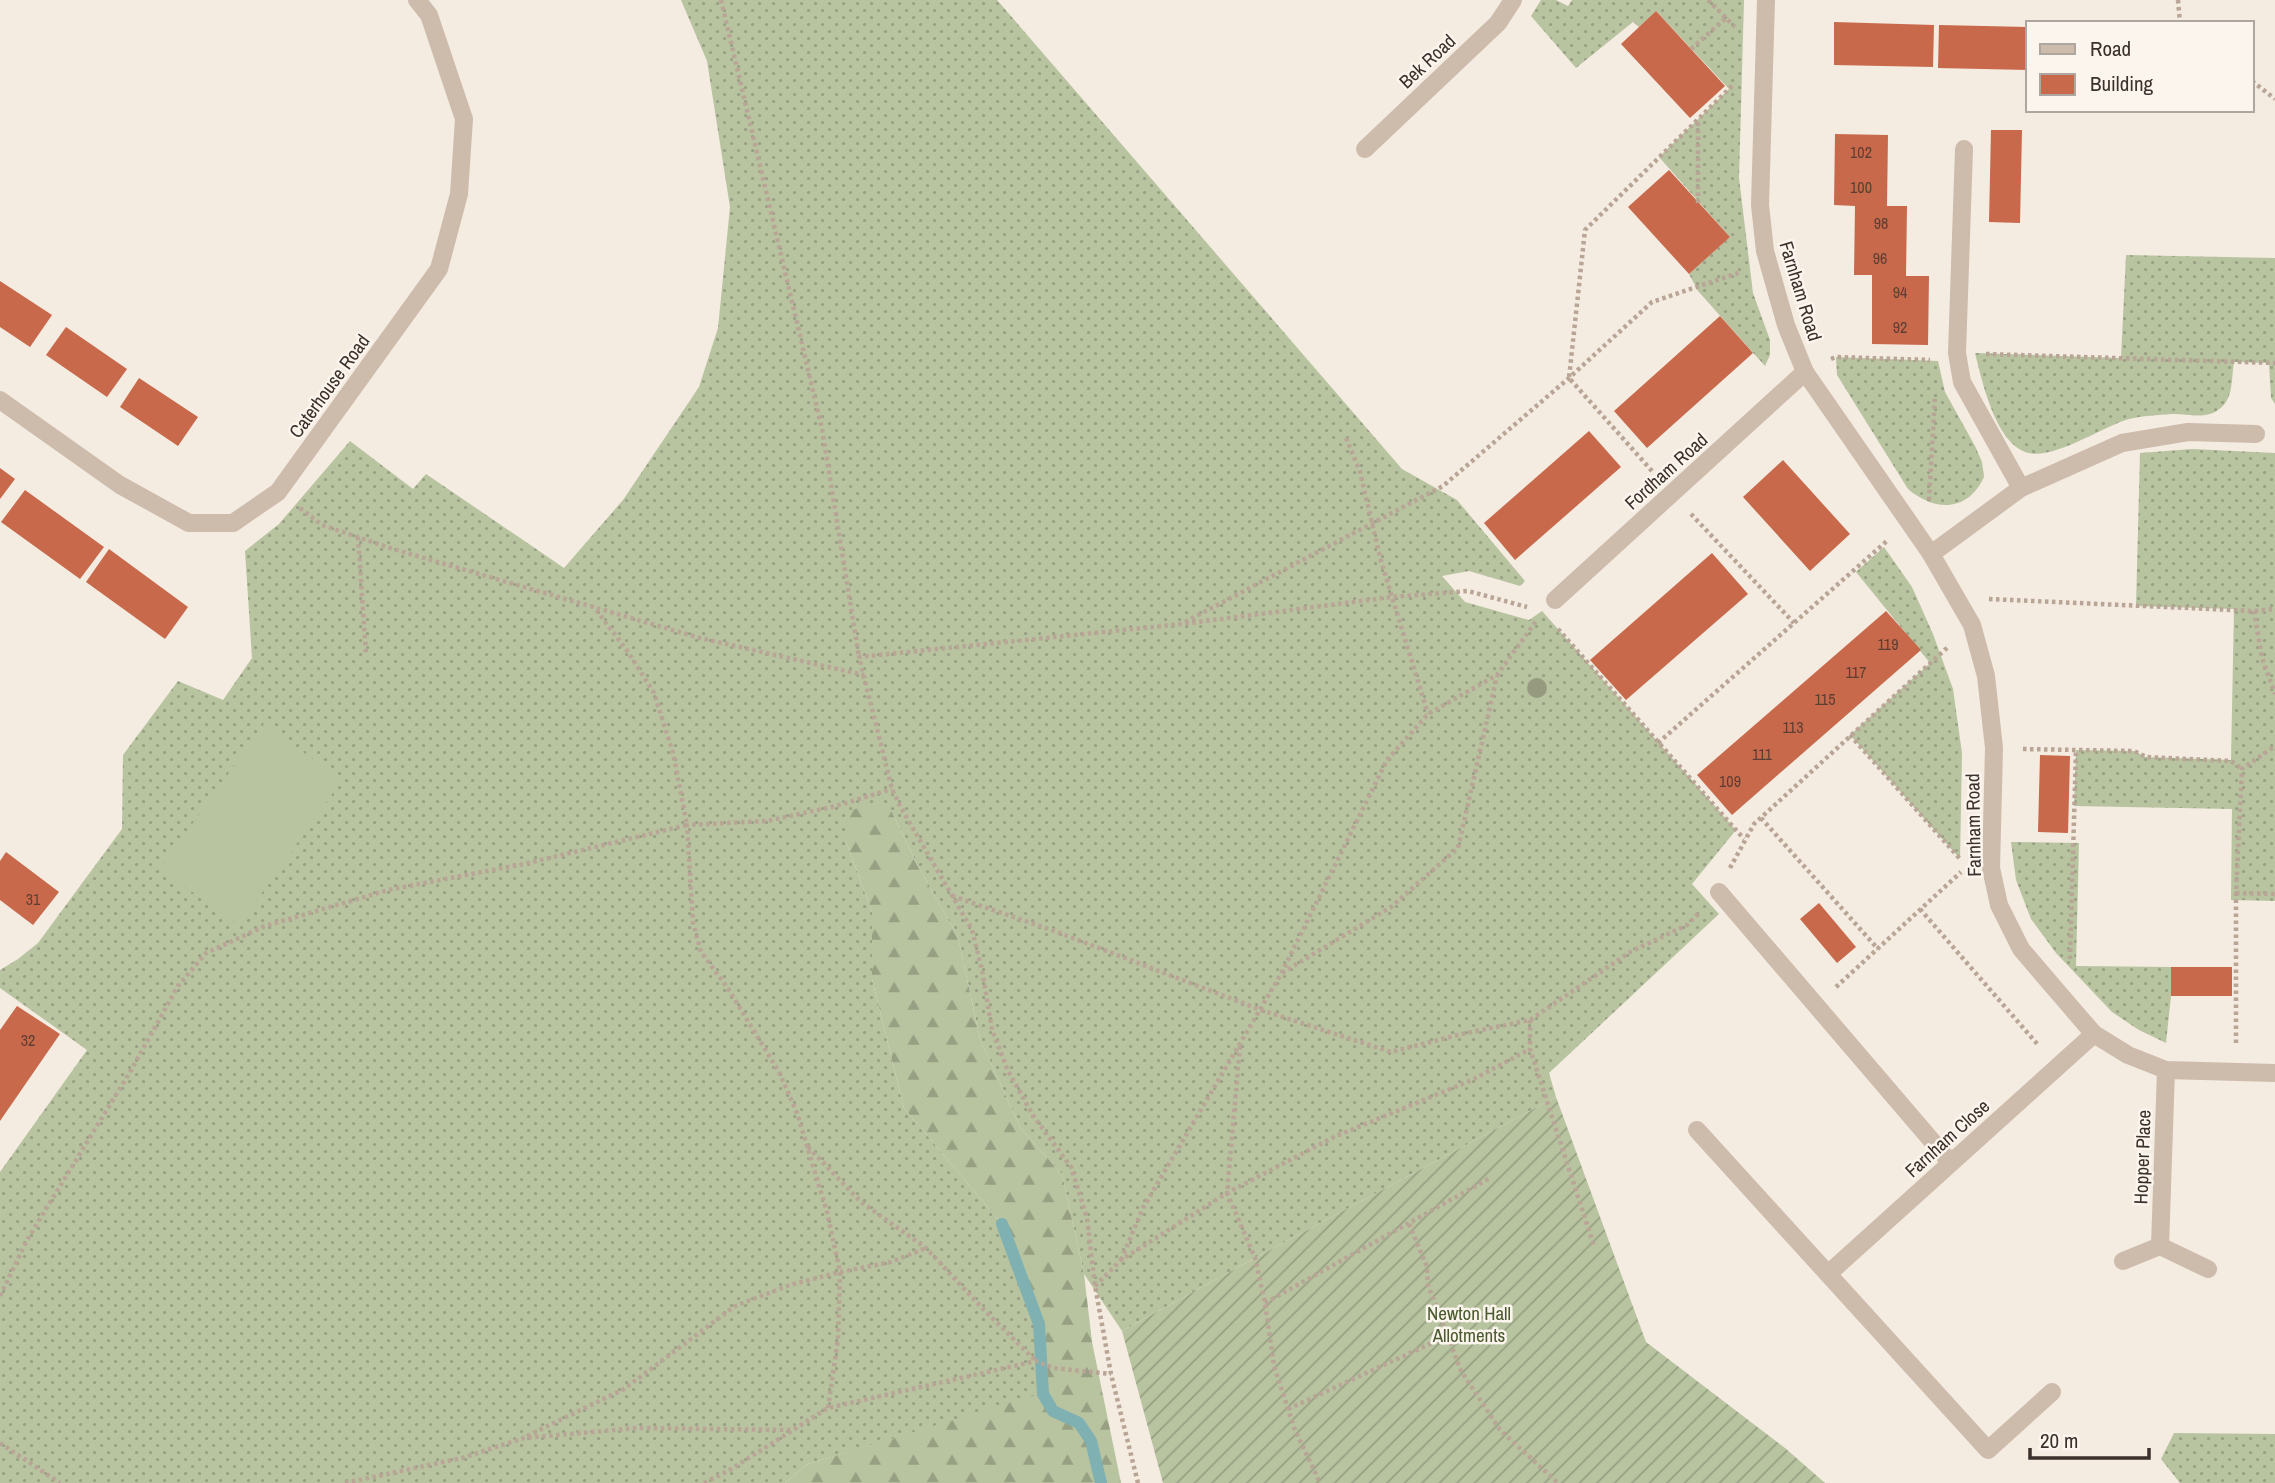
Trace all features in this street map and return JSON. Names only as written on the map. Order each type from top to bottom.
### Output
[{"type":"street","name":"Caterhouse Road","points":[[0,400],[120,485],[189,523],[233,523],[278,492],[439,269],[459,194],[464,119],[429,15],[417,0]]},
{"type":"street","name":"Bek Road","points":[[1365,149],[1498,23],[1513,0]]},
{"type":"street","name":"Farnham Road","points":[[1766,0],[1760,205],[1765,251],[1786,326],[1805,372],[1931,554],[1972,625],[1986,676],[1994,748],[1992,868],[1999,905],[2021,949],[2094,1034]]},
{"type":"street","points":[[1964,149],[1957,353],[1962,382],[2021,488]]},
{"type":"street","name":"Fordham Road","points":[[1548,606],[1805,372]]},
{"type":"street","points":[[1931,554],[2021,488],[2122,443],[2188,432],[2256,434]]},
{"type":"street","points":[[1718,892],[1950,1162]]},
{"type":"street","points":[[2094,1034],[2128,1055],[2166,1070],[2275,1073]]},
{"type":"street","name":"Farnham Close","points":[[1828,1274],[2094,1034]]},
{"type":"street","name":"Hopper Place","points":[[2160,1246],[2166,1070]]},
{"type":"street","points":[[1697,1130],[1988,1450],[2052,1392]]},
{"type":"street","points":[[2123,1261],[2160,1246],[2208,1269]]},
{"type":"path","points":[[721,0],[822,429],[859,657],[892,789],[971,930],[982,970],[992,1030],[1008,1071],[1034,1117],[1071,1167],[1087,1218],[1095,1286],[1111,1374],[1138,1483]]},
{"type":"path","points":[[2178,0],[2180,21]]},
{"type":"path","points":[[1691,49],[1726,18]]},
{"type":"path","points":[[1569,378],[1585,230],[1763,56]]},
{"type":"path","points":[[2254,83],[2275,99]]},
{"type":"path","points":[[1698,119],[1698,203]]},
{"type":"path","points":[[1182,624],[1443,486],[1653,302],[1741,272],[1765,251]]},
{"type":"path","points":[[1805,372],[1836,357],[1938,361],[1957,353],[2275,363]]},
{"type":"path","points":[[1658,743],[1928,503],[1938,361]]},
{"type":"path","points":[[1346,438],[1360,472],[1392,597],[1427,714]]},
{"type":"path","points":[[278,492],[322,525],[358,537],[701,638],[864,675]]},
{"type":"path","points":[[358,537],[366,653]]},
{"type":"path","points":[[859,657],[1182,624],[1392,597],[1468,591],[1530,608]]},
{"type":"path","points":[[1958,598],[2254,611],[2275,609]]},
{"type":"path","points":[[1281,974],[1391,907],[1458,848],[1497,675],[1548,606]]},
{"type":"path","points":[[594,607],[628,652],[654,693],[673,753],[687,825],[693,923],[701,952],[727,986],[779,1072],[797,1113],[827,1212],[840,1272],[838,1339],[828,1408]]},
{"type":"path","points":[[2254,611],[2262,658],[2275,694]]},
{"type":"path","points":[[1551,621],[1744,839]]},
{"type":"path","points":[[952,896],[1052,930],[1261,1010],[1391,1052],[1530,1020],[1630,952],[1687,925],[1718,892],[1744,839],[1761,818],[1972,625]]},
{"type":"path","points":[[1121,1260],[1143,1208],[1281,974],[1387,760],[1427,714],[1497,675]]},
{"type":"path","points":[[1816,1006],[1967,867],[1850,735]]},
{"type":"path","points":[[2242,769],[2275,746]]},
{"type":"path","points":[[1994,748],[2134,751],[2146,757],[2231,761],[2242,769]]},
{"type":"path","points":[[2069,1005],[2076,750]]},
{"type":"path","points":[[2236,1072],[2236,893],[2242,769]]},
{"type":"path","points":[[0,1296],[27,1240],[130,1072],[178,986],[206,953],[265,926],[388,890],[524,864],[687,825],[766,821],[836,807],[892,789]]},
{"type":"path","points":[[1761,818],[1878,949]]},
{"type":"path","points":[[2236,893],[2275,894]]},
{"type":"path","points":[[1920,909],[2058,1068]]},
{"type":"path","points":[[1530,1020],[1530,1049],[1594,1246]]},
{"type":"path","points":[[1240,1045],[1227,1193],[1255,1258],[1274,1366],[1295,1430],[1320,1483]]},
{"type":"path","points":[[1095,1286],[1121,1260],[1227,1193],[1334,1137],[1472,1080],[1530,1049]]},
{"type":"path","points":[[807,1147],[861,1202],[926,1248],[1036,1361],[1053,1368],[1111,1374]]},
{"type":"path","points":[[1265,1303],[1490,1178]]},
{"type":"path","points":[[1409,1224],[1427,1267],[1428,1286],[1461,1371],[1500,1430],[1558,1483]]},
{"type":"path","points":[[345,1483],[463,1458],[524,1438],[625,1389],[735,1306],[790,1286],[891,1262],[926,1248]]},
{"type":"path","points":[[1288,1409],[1447,1336]]},
{"type":"path","points":[[704,1483],[728,1471],[828,1408],[1036,1361]]},
{"type":"path","points":[[524,1438],[637,1428],[793,1430]]},
{"type":"path","points":[[0,1443],[60,1483]]},
{"type":"green space","points":[[681,0],[997,0],[1402,469],[1457,500],[1525,581],[1520,586],[1469,571],[1442,576],[1465,602],[1529,620],[1542,611],[1736,830],[1692,884],[1719,914],[1549,1073],[1556,1097],[1122,1331],[1084,1274],[1062,1174],[1021,1129],[980,1039],[958,937],[916,862],[891,810],[845,839],[872,912],[872,979],[904,1108],[1002,1224],[1039,1324],[1043,1394],[808,1464],[785,1483],[0,1483],[0,1172],[87,1050],[0,988],[0,970],[38,943],[122,829],[123,755],[178,681],[223,700],[252,658],[245,551],[279,524],[350,441],[413,489],[426,474],[564,568],[623,500],[699,387],[718,328],[730,207],[707,61]]},
{"type":"green space","points":[[1541,0],[1556,0],[1568,6],[1572,0],[1744,0],[1739,178],[1753,293],[1770,340],[1770,355],[1765,366],[1698,291],[1689,274],[1730,237],[1659,157],[1729,89],[1656,11],[1639,27],[1633,22],[1576,68],[1531,16]]},
{"type":"green space","points":[[2126,255],[2275,258],[2275,404],[2271,398],[2269,363],[2234,362],[2227,401],[2213,413],[2129,419],[2065,447],[2040,454],[2017,448],[1999,426],[1992,411],[1975,353],[2121,358]]},
{"type":"green space","points":[[1836,357],[1938,361],[1945,392],[1982,462],[1984,477],[1977,489],[1960,502],[1940,505],[1918,497],[1908,489],[1837,375]]},
{"type":"green space","points":[[2192,449],[2275,453],[2275,901],[2231,900],[2232,809],[2074,806],[2076,750],[2134,751],[2146,757],[2231,760],[2234,609],[2136,606],[2140,453]]},
{"type":"green space","points":[[1884,547],[1912,587],[1953,689],[1962,753],[1960,859],[1850,735],[1930,663],[1856,572]]},
{"type":"green space","points":[[264,724],[342,780],[239,925],[160,869]]},
{"type":"green space","points":[[874,804],[891,810],[916,862],[958,937],[980,1039],[1021,1129],[1062,1174],[1084,1274],[1092,1342],[1121,1483],[785,1483],[808,1464],[1042,1393],[1039,1324],[1002,1224],[904,1108],[872,979],[872,912],[845,839],[851,810]]},
{"type":"green space","points":[[2011,842],[2079,843],[2076,966],[2171,967],[2166,1043],[2139,1030],[2112,1012],[2056,953],[2031,919],[2016,880]]},
{"type":"green space","name":"Newton Hall Allotments","points":[[1556,1097],[1646,1342],[1785,1448],[1825,1483],[1163,1483],[1122,1331]]},
{"type":"green space","points":[[2174,1433],[2275,1434],[2275,1483],[2180,1483],[2161,1459]]},
{"type":"building","points":[[1656,11],[1725,86],[1690,118],[1621,44]]},
{"type":"building","points":[[1834,22],[1934,25],[1933,67],[1834,65]]},
{"type":"building","points":[[1939,25],[2026,27],[2026,70],[1938,68]]},
{"type":"building","points":[[1991,130],[2022,130],[2020,223],[1989,222]]},
{"type":"building","points":[[1835,134],[1888,135],[1887,206],[1907,206],[1906,276],[1929,276],[1928,345],[1872,344],[1872,275],[1854,275],[1855,206],[1834,205]]},
{"type":"building","points":[[1669,170],[1730,237],[1689,274],[1628,207]]},
{"type":"building","points":[[0,281],[52,315],[30,347],[0,327]]},
{"type":"building","points":[[1720,316],[1753,353],[1647,448],[1614,411]]},
{"type":"building","points":[[66,327],[127,369],[107,397],[46,355]]},
{"type":"building","points":[[139,378],[198,417],[178,446],[120,407]]},
{"type":"building","points":[[1589,431],[1621,467],[1515,560],[1484,523]]},
{"type":"building","points":[[1783,460],[1850,534],[1810,571],[1743,497]]},
{"type":"building","points":[[0,468],[15,479],[0,499]]},
{"type":"building","points":[[25,490],[104,547],[80,579],[1,522]]},
{"type":"building","points":[[109,549],[188,607],[165,639],[86,582]]},
{"type":"building","points":[[1712,553],[1748,594],[1626,700],[1590,660]]},
{"type":"building","points":[[1886,611],[1921,650],[1732,815],[1697,775]]},
{"type":"building","points":[[2040,755],[2070,756],[2068,833],[2038,832]]},
{"type":"building","points":[[6,852],[59,892],[33,925],[0,900],[0,861]]},
{"type":"building","points":[[1819,903],[1856,947],[1837,963],[1800,919]]},
{"type":"building","points":[[2171,967],[2232,967],[2232,996],[2171,996]]},
{"type":"building","points":[[17,1006],[60,1034],[0,1121],[0,1030]]},
{"type":"waterway","points":[[1002,1224],[1039,1324],[1043,1394],[1053,1411],[1079,1423],[1091,1441],[1101,1483]]}]
